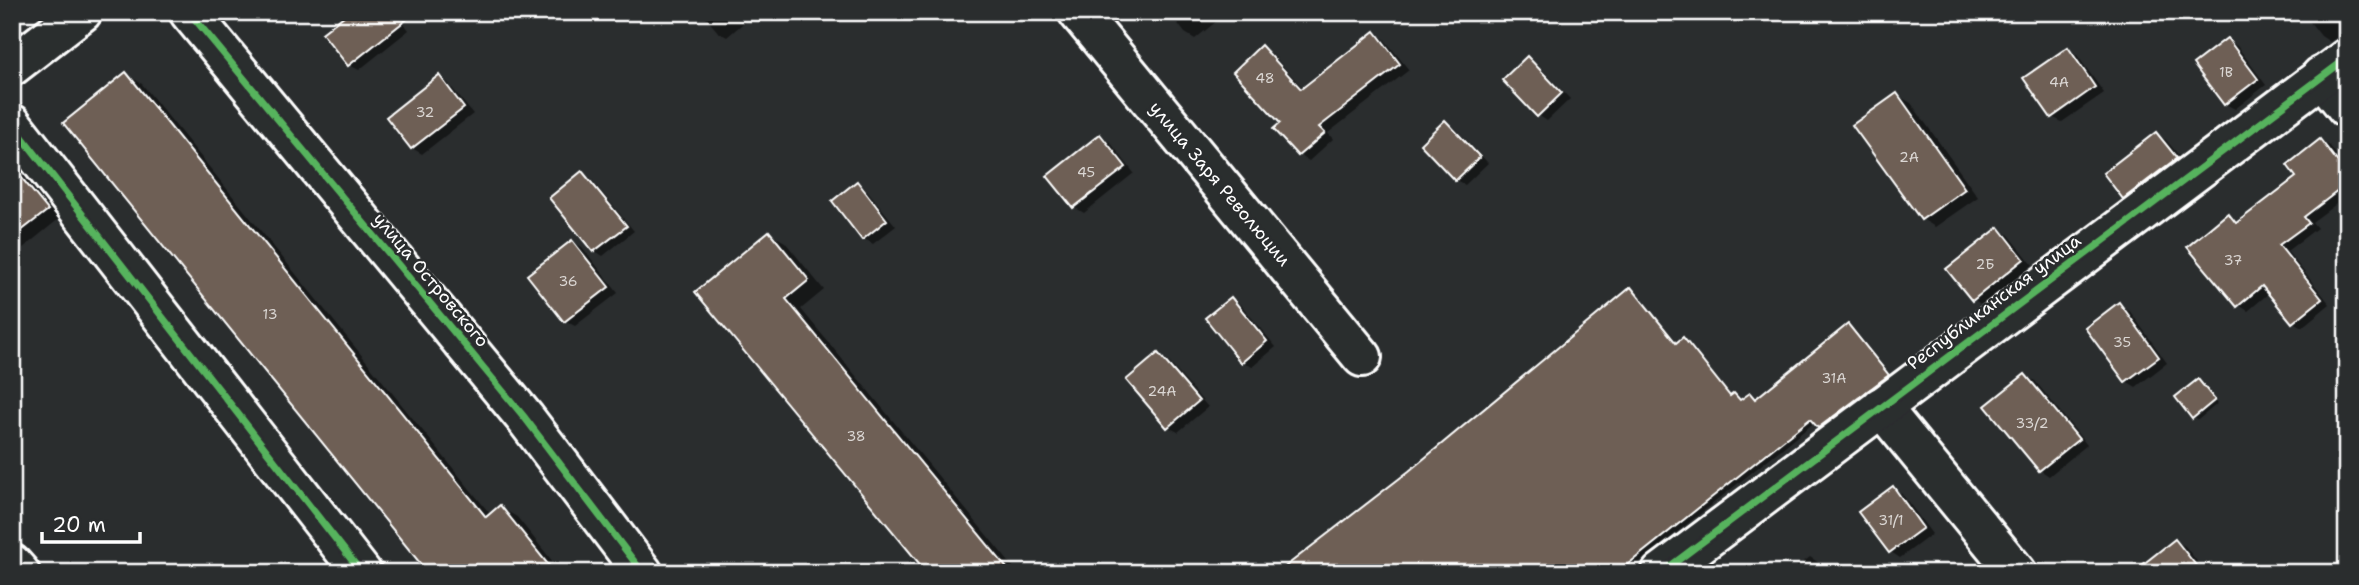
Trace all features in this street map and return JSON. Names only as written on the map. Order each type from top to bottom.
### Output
[{"type":"street","points":[[12,66],[82,12]]},
{"type":"street","name":"улица Островского","points":[[189,12],[525,418],[643,573]]},
{"type":"street","name":"улица Заря Революции","points":[[1078,12],[1362,357]]},
{"type":"street","points":[[2334,67],[2347,108]]},
{"type":"street","name":"Республиканская улица","points":[[1661,573],[2334,67]]},
{"type":"street","points":[[12,124],[362,573]]},
{"type":"street","points":[[1881,407],[2017,573]]},
{"type":"street","points":[[12,564],[20,573]]},
{"type":"building","points":[[349,12],[416,12],[348,66],[322,33]]},
{"type":"building","points":[[1375,31],[1400,64],[1319,127],[1325,133],[1298,156],[1273,129],[1280,123],[1233,72],[1261,45],[1301,89]]},
{"type":"building","points":[[2227,38],[2258,79],[2224,105],[2193,64]]},
{"type":"building","points":[[2068,47],[2095,87],[2051,118],[2023,78]]},
{"type":"building","points":[[1527,56],[1562,93],[1537,117],[1502,80]]},
{"type":"building","points":[[126,72],[486,517],[500,505],[555,573],[428,573],[63,123]]},
{"type":"building","points":[[439,75],[464,108],[411,149],[386,117]]},
{"type":"building","points":[[1897,93],[1965,189],[1921,220],[1852,125]]},
{"type":"building","points":[[1445,120],[1480,157],[1455,181],[1420,144]]},
{"type":"building","points":[[2156,132],[2177,158],[2123,199],[2103,173]]},
{"type":"building","points":[[1100,134],[1126,167],[1073,208],[1047,176]]},
{"type":"building","points":[[2320,139],[2347,174],[2347,184],[2304,217],[2309,223],[2279,245],[2322,299],[2292,323],[2262,286],[2237,307],[2187,247],[2228,213],[2236,223],[2296,177],[2287,165]]},
{"type":"building","points":[[12,166],[48,210],[12,238]]},
{"type":"building","points":[[582,171],[627,226],[593,252],[549,198]]},
{"type":"building","points":[[857,181],[887,220],[862,240],[832,201]]},
{"type":"building","points":[[1999,227],[2024,259],[1972,301],[1946,269]]},
{"type":"building","points":[[769,231],[809,280],[786,299],[1011,573],[927,573],[695,292]]},
{"type":"building","points":[[572,240],[609,287],[564,322],[527,275]]},
{"type":"building","points":[[1631,287],[1676,343],[1683,337],[1730,396],[1734,393],[1740,400],[1750,393],[1755,399],[1848,324],[1889,375],[1818,428],[1810,419],[1617,573],[1277,573],[1409,471]]},
{"type":"building","points":[[1231,297],[1267,341],[1241,363],[1205,318]]},
{"type":"building","points":[[2119,302],[2159,357],[2125,382],[2085,328]]},
{"type":"building","points":[[1158,353],[1199,401],[1167,428],[1126,380]]},
{"type":"building","points":[[2025,374],[2079,439],[2039,471],[1985,406]]},
{"type":"building","points":[[2198,379],[2215,400],[2192,419],[2175,397]]},
{"type":"building","points":[[1893,486],[1923,528],[1889,553],[1858,512]]},
{"type":"building","points":[[2175,539],[2202,573],[2132,573]]},
{"type":"cycle path","points":[[189,12],[525,418],[643,573]]},
{"type":"cycle path","points":[[1661,573],[2347,58]]},
{"type":"cycle path","points":[[12,124],[362,573]]}]
